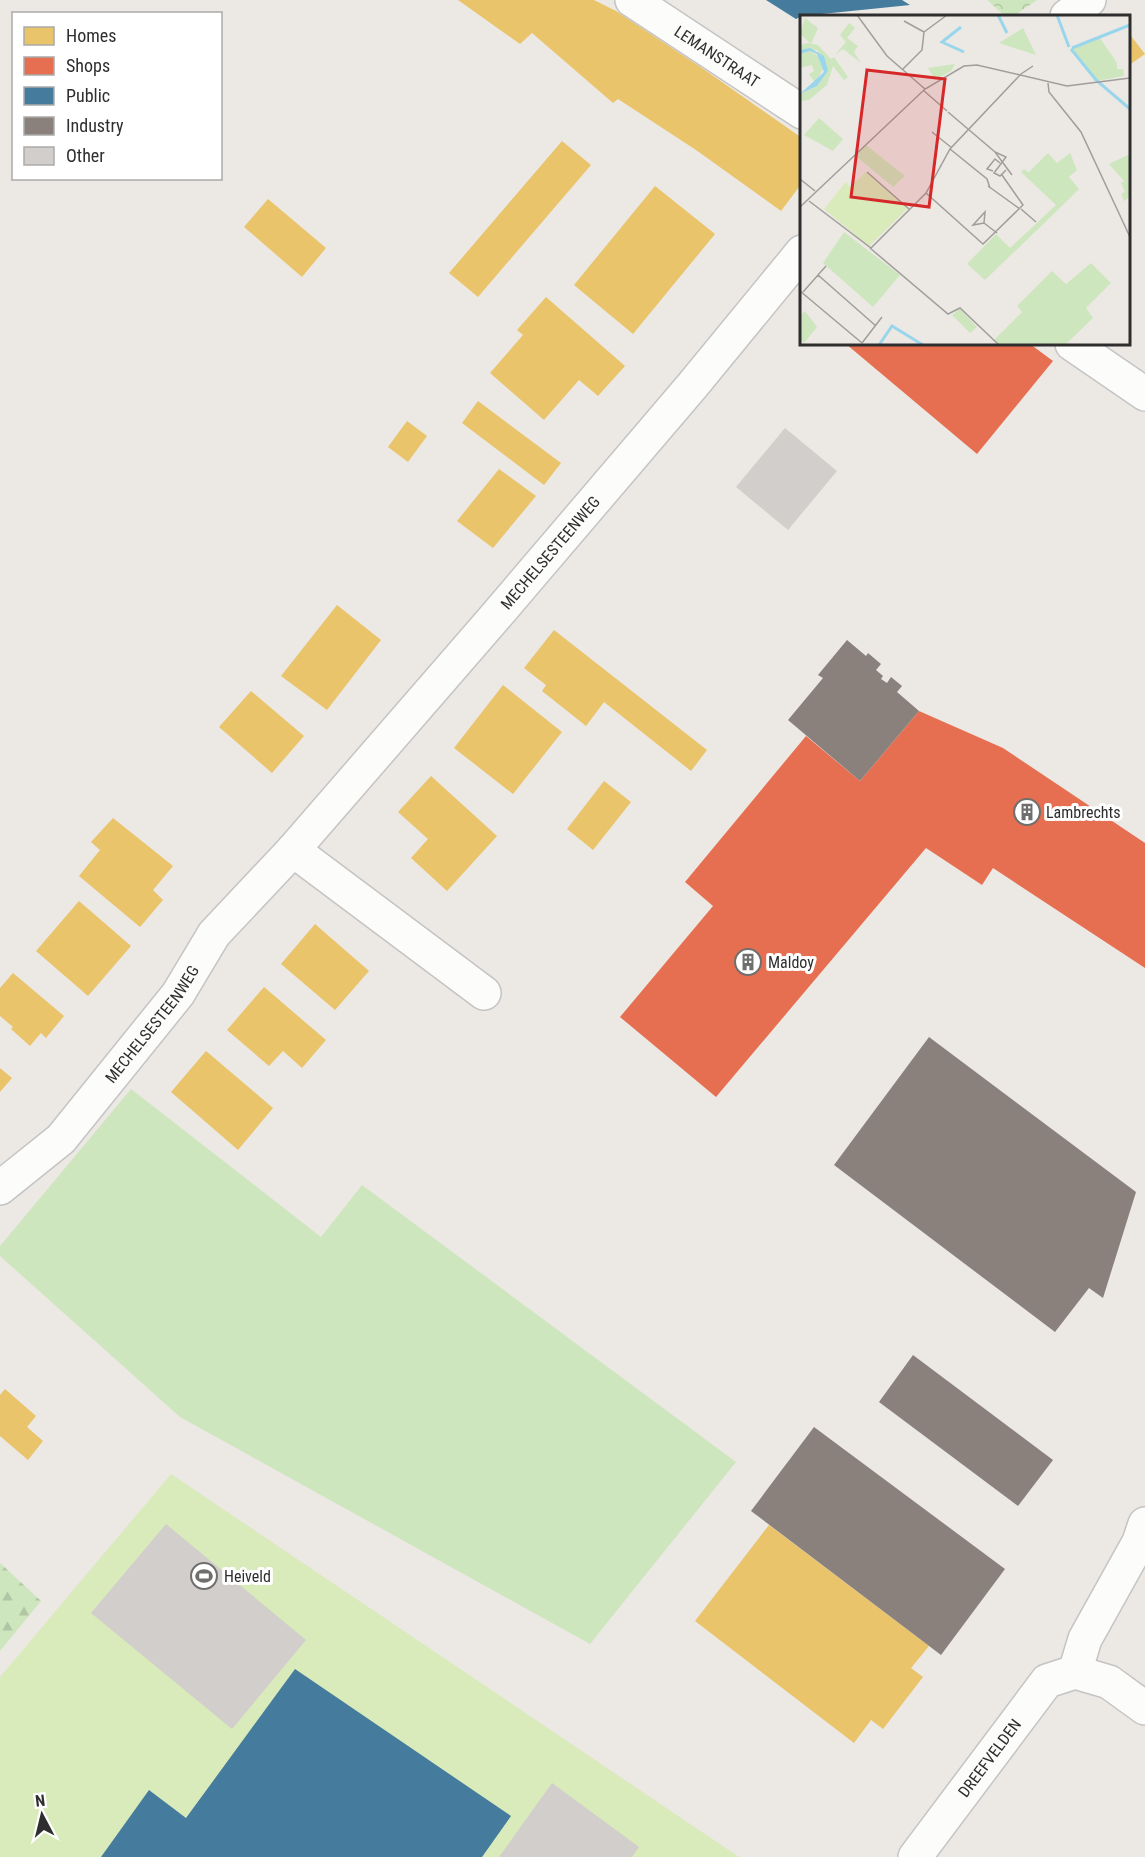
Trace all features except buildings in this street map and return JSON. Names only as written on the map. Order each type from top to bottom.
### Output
[{"type":"street","name":"LEMANSTRAAT","points":[[632,0],[800,111]]},
{"type":"street","points":[[1068,15],[1089,0]]},
{"type":"street","name":"MECHELSESTEENWEG","points":[[0,1188],[61,1139],[177,994],[214,934],[293,849],[684,395],[800,253]]},
{"type":"street","points":[[1073,345],[1145,394]]},
{"type":"street","points":[[293,849],[484,993]]},
{"type":"street","points":[[1145,1524],[1139,1542],[1085,1639],[1075,1672],[1109,1682],[1145,1708]]},
{"type":"street","name":"DREEFVELDEN","points":[[915,1857],[1047,1681],[1075,1672]]},
{"type":"green space","points":[[987,0],[1037,0],[1015,15],[1004,15]]},
{"type":"green space","points":[[131,1089],[321,1237],[362,1185],[736,1462],[590,1644],[180,1417],[0,1256],[0,1246]]},
{"type":"green space","name":"Heiveld","points":[[171,1474],[739,1857],[0,1857],[0,1677]]},
{"type":"green space","points":[[0,1563],[41,1601],[0,1651]]},
{"type":"place","name":"Lambrechts","points":[[1027,812]]},
{"type":"place","name":"Maldoy","points":[[748,962]]},
{"type":"place","name":"Heiveld","points":[[204,1576]]}]
